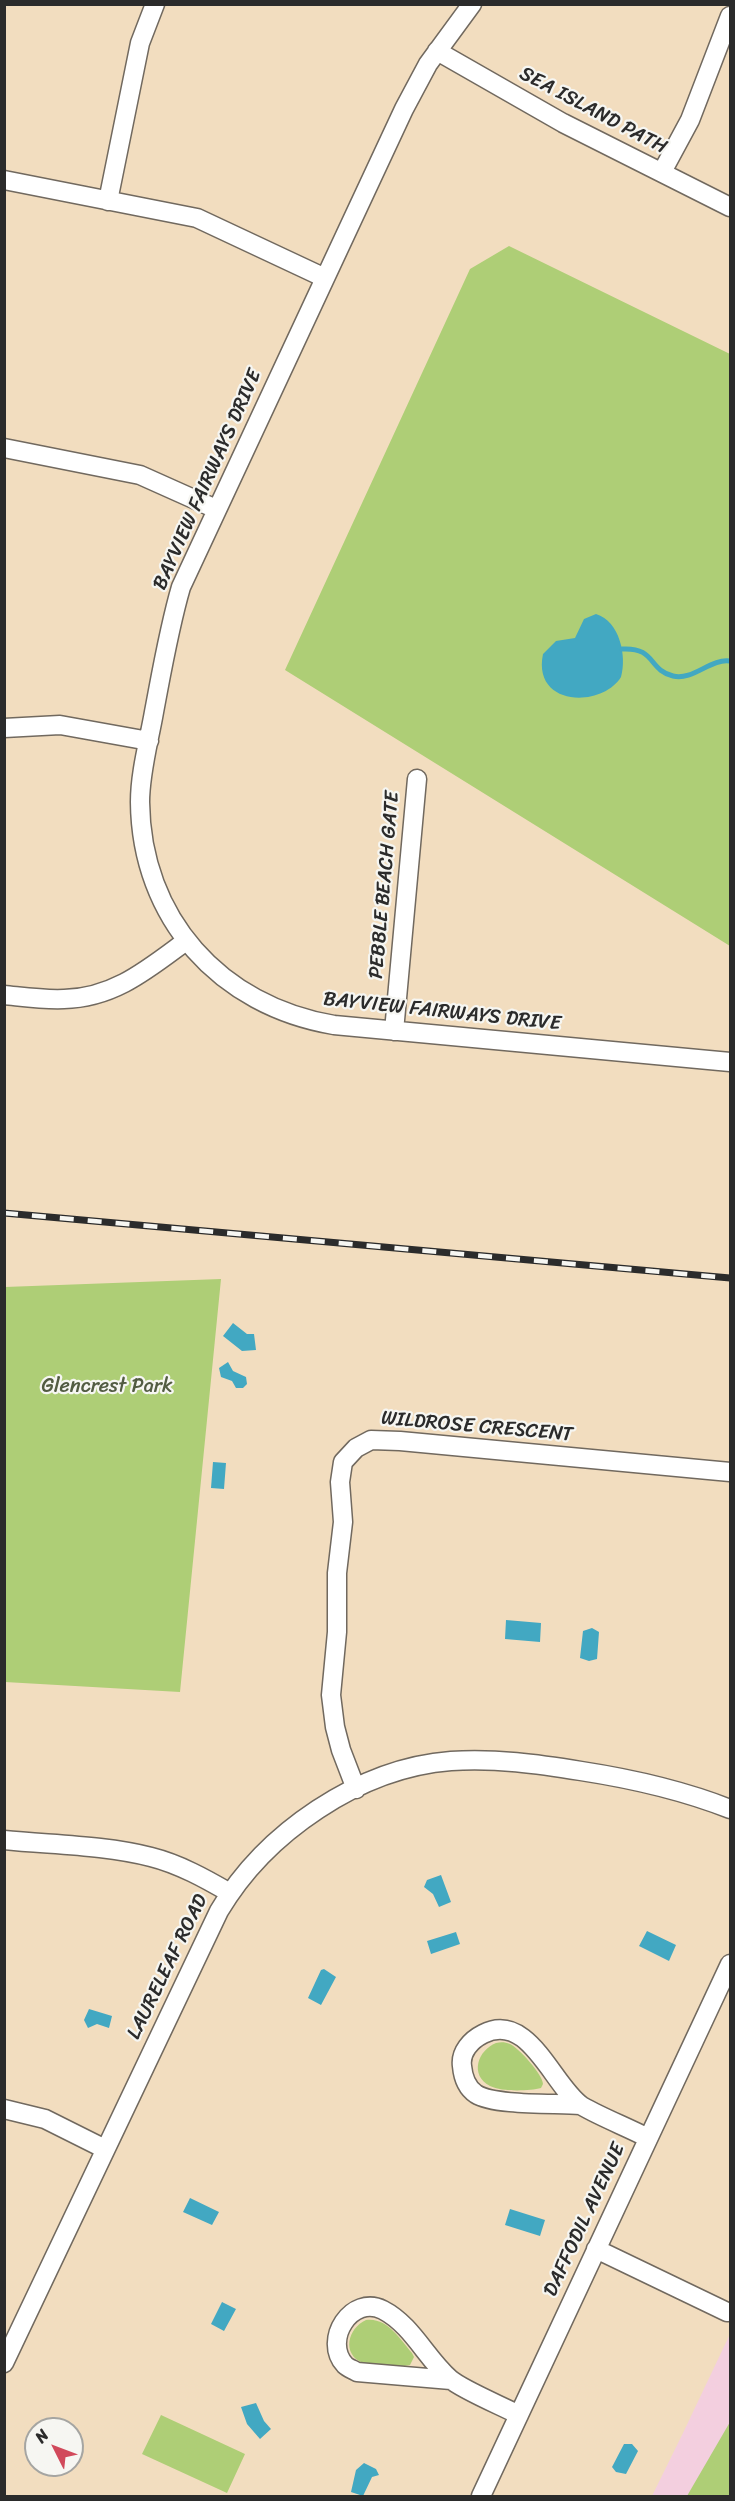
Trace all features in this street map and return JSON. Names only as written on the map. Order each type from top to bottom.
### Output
[{"type":"street","points":[[108,201],[136,60],[155,4]]},
{"type":"street","name":"BAYVIEW FAIRWAYS DRIVE","points":[[472,4],[437,51],[404,109],[181,588],[173,615],[140,800],[147,861],[171,918],[186,941],[201,958],[228,981],[278,1010],[324,1024],[730,1062]]},
{"type":"street","points":[[662,172],[690,120],[730,16]]},
{"type":"street","name":"SEA ISLAND PATH","points":[[437,51],[563,123],[730,207]]},
{"type":"street","points":[[4,180],[197,218],[325,278]]},
{"type":"street","points":[[4,448],[140,475],[216,509]]},
{"type":"street","points":[[4,728],[60,725],[149,741]]},
{"type":"street","name":"PEBBLE BEACH GATE","points":[[394,1031],[417,779]]},
{"type":"street","points":[[4,995],[65,999],[100,994],[132,980],[186,941]]},
{"type":"street","name":"WILDROSE CRESCENT","points":[[356,1789],[341,1750],[331,1695],[337,1632],[337,1573],[343,1522],[340,1482],[343,1462],[356,1448],[371,1440],[400,1441],[730,1472]]},
{"type":"street","name":"LAURELEAF ROAD","points":[[4,2363],[210,1928],[230,1893],[256,1862],[312,1812],[356,1789],[417,1767],[448,1761],[496,1760],[530,1763],[650,1783],[730,1809]]},
{"type":"street","points":[[4,1840],[127,1852],[153,1857],[205,1878],[230,1893]]},
{"type":"street","name":"DAFFODIL AVENUE","points":[[482,2496],[730,1964]]},
{"type":"street","points":[[580,2105],[537,2052],[521,2037],[503,2029],[489,2030],[474,2038],[465,2049],[461,2062],[462,2074],[468,2086],[477,2094],[494,2101],[580,2105],[648,2138]]},
{"type":"street","points":[[4,2109],[45,2119],[105,2149]]},
{"type":"street","points":[[596,2249],[727,2312]]},
{"type":"street","points":[[451,2380],[357,2372],[345,2365],[340,2354],[338,2337],[343,2322],[356,2310],[369,2306],[382,2310],[398,2320],[451,2380],[519,2415]]},
{"type":"shaded area","points":[[730,2334],[730,2496],[652,2496],[683,2433]]},
{"type":"green space","points":[[509,246],[730,354],[730,946],[285,670],[470,269]]},
{"type":"green space","name":"Glencrest Park","points":[[221,1279],[180,1692],[5,1682],[5,1287]]},
{"type":"green space","points":[[496,2043],[510,2044],[524,2056],[542,2080],[541,2088],[508,2090],[490,2086],[483,2081],[478,2063],[485,2051]]},
{"type":"green space","points":[[366,2320],[374,2320],[387,2325],[398,2336],[414,2357],[410,2365],[374,2366],[356,2359],[350,2348],[351,2335]]},
{"type":"green space","points":[[161,2415],[245,2454],[227,2493],[142,2454]]},
{"type":"green space","points":[[730,2422],[730,2496],[687,2496]]},
{"type":"water","points":[[596,614],[611,624],[620,641],[623,660],[621,677],[612,687],[599,694],[571,697],[558,693],[548,684],[542,671],[543,654],[556,641],[575,638],[584,619]]},
{"type":"water","points":[[233,1323],[247,1334],[254,1334],[256,1350],[242,1351],[223,1336]]},
{"type":"water","points":[[228,1362],[233,1371],[246,1377],[247,1384],[243,1388],[236,1388],[232,1381],[221,1377],[219,1368]]},
{"type":"water","points":[[213,1462],[226,1463],[224,1489],[211,1488]]},
{"type":"water","points":[[506,1620],[541,1623],[540,1642],[505,1639]]},
{"type":"water","points":[[592,1628],[599,1632],[597,1659],[589,1661],[580,1658],[583,1631]]},
{"type":"water","points":[[441,1875],[451,1902],[439,1907],[433,1894],[424,1887],[427,1880]]},
{"type":"water","points":[[647,1931],[676,1945],[669,1961],[639,1946]]},
{"type":"water","points":[[456,1932],[460,1944],[431,1954],[427,1941]]},
{"type":"water","points":[[324,1969],[336,1977],[321,2005],[308,1998],[321,1970]]},
{"type":"water","points":[[89,2009],[112,2016],[109,2028],[97,2024],[88,2028],[84,2020]]},
{"type":"water","points":[[190,2198],[219,2212],[212,2225],[183,2212]]},
{"type":"water","points":[[510,2209],[545,2220],[540,2236],[505,2225]]},
{"type":"water","points":[[222,2302],[236,2309],[224,2331],[211,2324]]},
{"type":"water","points":[[256,2403],[264,2421],[271,2429],[260,2439],[247,2424],[241,2407]]},
{"type":"water","points":[[624,2444],[632,2444],[638,2451],[626,2474],[616,2472],[612,2467]]},
{"type":"water","points":[[364,2463],[376,2469],[379,2475],[372,2477],[363,2496],[351,2492],[356,2470]]},
{"type":"waterway","points":[[622,649],[641,652],[665,673],[680,677],[716,663],[730,661]]},
{"type":"railway","points":[[4,1213],[730,1278]]}]
